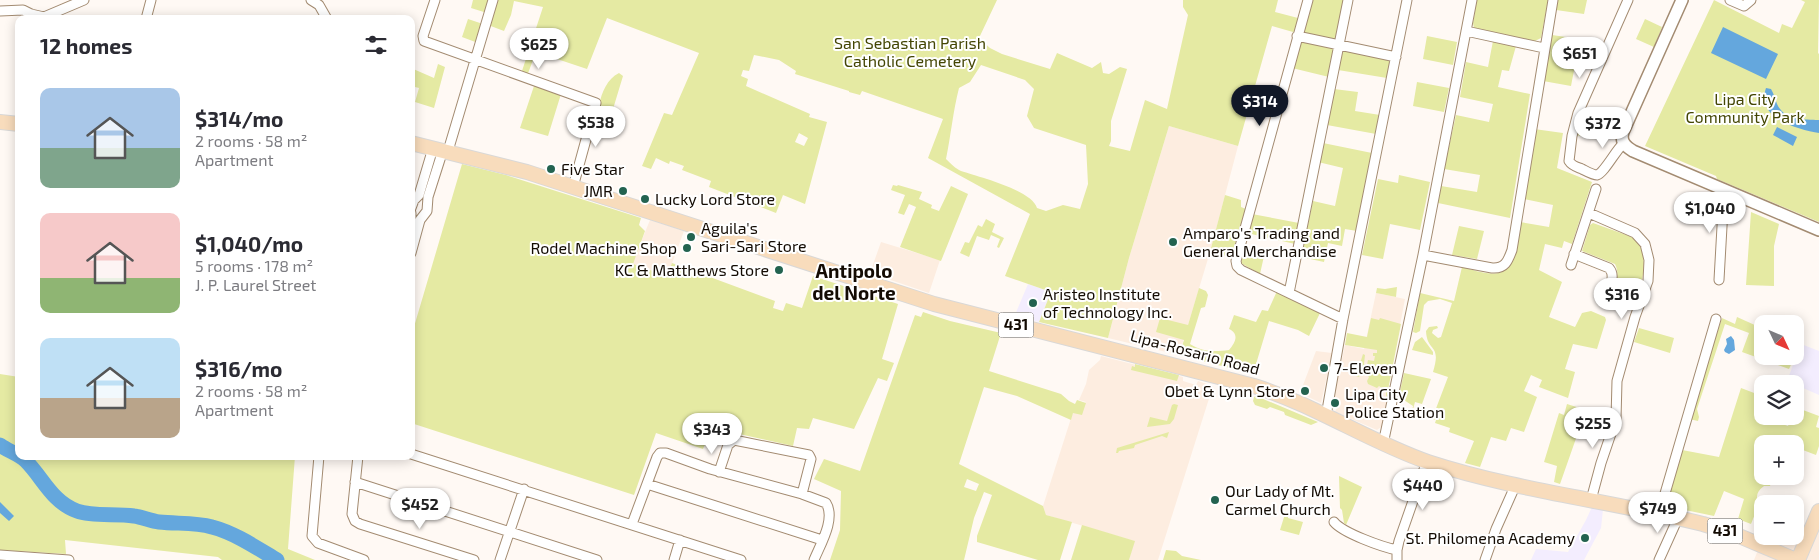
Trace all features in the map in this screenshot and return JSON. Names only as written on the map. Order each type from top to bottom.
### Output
[{"type":"main road","points":[[0,122],[15,124]]},
{"type":"main road","name":"Lipa-Rosario Road","points":[[415,143],[505,166],[573,187],[934,304],[1236,380],[1279,395],[1383,444],[1427,461],[1516,484],[1660,514]]},
{"type":"main road","points":[[1797,560],[1819,511]]},
{"type":"main road","name":"431","points":[[1660,514],[1732,534],[1797,560]]},
{"type":"street","points":[[49,15],[84,0]]},
{"type":"street","points":[[147,15],[151,0]]},
{"type":"street","points":[[312,0],[319,5],[325,15]]},
{"type":"street","points":[[435,0],[423,40],[596,103],[573,187]]},
{"type":"street","points":[[415,214],[427,211],[424,196],[441,150],[460,115],[494,0]]},
{"type":"street","points":[[1308,0],[1236,261],[1241,270],[1343,319]]},
{"type":"street","points":[[1289,292],[1348,0]]},
{"type":"street","points":[[1326,416],[1343,319],[1407,0]]},
{"type":"street","points":[[1383,444],[1423,255],[1472,0]]},
{"type":"street","points":[[1423,255],[1492,268],[1498,268],[1507,263],[1512,250],[1552,0]]},
{"type":"street","points":[[1623,144],[1603,171],[1598,174],[1594,174],[1569,162],[1569,148],[1578,113],[1628,0]]},
{"type":"street","points":[[1682,0],[1622,132],[1623,144],[1633,151],[1819,230]]},
{"type":"street","points":[[1730,0],[1744,6],[1751,0]]},
{"type":"street","points":[[0,11],[23,10],[35,15]]},
{"type":"street","points":[[1466,31],[1544,48]]},
{"type":"street","points":[[1297,36],[1396,57]]},
{"type":"street","points":[[1571,264],[1596,189]]},
{"type":"street","points":[[1719,280],[1724,190]]},
{"type":"street","points":[[415,200],[424,196]]},
{"type":"street","points":[[1588,213],[1635,233],[1645,244],[1649,260],[1648,281],[1617,381],[1616,419],[1600,463],[1591,500]]},
{"type":"street","points":[[1574,254],[1609,268],[1612,271],[1613,277],[1609,289]]},
{"type":"street","points":[[1660,514],[1716,320]]},
{"type":"street","points":[[719,472],[728,445],[734,440],[809,455],[811,459],[802,494]]},
{"type":"street","points":[[632,524],[657,457],[663,452],[719,472],[820,500],[828,506],[829,520],[814,560]]},
{"type":"street","points":[[415,455],[741,560]]},
{"type":"street","points":[[319,460],[312,536],[318,542],[364,560]]},
{"type":"street","points":[[358,460],[352,514],[354,519],[360,524],[474,560]]},
{"type":"street","points":[[1397,560],[1397,550],[1427,461]]},
{"type":"street","points":[[356,482],[597,560]]},
{"type":"street","points":[[647,484],[822,540]]},
{"type":"street","points":[[1485,560],[1516,484]]},
{"type":"street","points":[[500,560],[524,489]]},
{"type":"street","points":[[1659,560],[1678,518]]},
{"type":"street","points":[[1334,522],[1339,528],[1348,533],[1397,550]]},
{"type":"street","points":[[674,560],[680,540]]},
{"type":"street","points":[[0,555],[69,560]]},
{"type":"shaded area","name":"Amparo's Trading and General Merchandise","points":[[1169,126],[1238,146],[1210,252],[1179,355],[1108,338],[1129,258]]},
{"type":"shaded area","points":[[650,220],[684,231],[667,277],[632,264]]},
{"type":"shaded area","points":[[881,242],[940,260],[929,293],[870,273]]},
{"type":"shaded area","name":"Aristeo Institute of Technology Inc.","points":[[1028,284],[1051,292],[1039,322],[1015,315]]},
{"type":"shaded area","points":[[1376,293],[1405,299],[1386,399],[1386,410],[1381,427],[1377,430],[1335,412],[1340,400],[1334,397],[1345,345],[1364,349]]},
{"type":"shaded area","points":[[1804,345],[1819,351],[1819,395],[1804,388],[1804,375],[1789,375],[1793,365],[1804,365]]},
{"type":"shaded area","points":[[1316,351],[1332,353],[1321,403],[1300,393]]},
{"type":"shaded area","points":[[1101,356],[1183,377],[1183,381],[1196,385],[1198,381],[1213,386],[1158,560],[1129,560],[1134,541],[1046,515],[1043,506],[1073,412],[1086,402],[1079,400],[1086,384],[1089,370],[1100,360]]},
{"type":"shaded area","name":"St. Philomena Academy","points":[[1592,507],[1603,509],[1601,528],[1584,560],[1531,560],[1536,549],[1568,552]]},
{"type":"shaded area","points":[[1819,528],[1819,560],[1797,560],[1773,550],[1775,545],[1804,545],[1804,538],[1807,539]]},
{"type":"shaded area","points":[[1760,545],[1795,560],[1754,560]]},
{"type":"green space","points":[[473,0],[491,0],[487,13],[471,8]]},
{"type":"green space","name":"San Sebastian Parish Catholic Cemetery","points":[[496,0],[997,0],[979,38],[990,48],[1002,54],[1050,69],[1057,53],[1092,68],[1101,62],[1103,73],[1109,74],[1120,67],[1127,69],[1111,121],[1111,141],[1109,146],[1130,151],[1145,100],[1167,109],[1188,15],[1183,7],[1183,0],[1278,0],[1275,12],[1298,18],[1295,31],[1293,32],[1272,26],[1238,146],[1169,126],[1129,258],[1108,338],[1039,322],[1051,292],[1005,276],[1030,214],[928,158],[943,119],[862,91],[860,95],[795,74],[796,71],[779,60],[754,55],[749,71],[743,70],[741,76],[748,79],[746,86],[810,114],[809,117],[827,122],[805,204],[783,195],[776,213],[709,187],[711,181],[682,170],[684,166],[670,161],[669,164],[656,158],[651,169],[642,166],[664,113],[672,115],[699,53],[607,18],[587,69],[536,52],[527,76],[521,74],[543,7],[514,1],[511,15],[504,31],[488,25]],"holes":[[[981,65],[1025,80],[1034,89],[1027,116],[1034,128],[1086,145],[1088,184],[1080,209],[1063,205],[1046,211],[1037,208],[1026,195],[961,171],[946,159],[959,88],[970,82]],[[799,133],[808,138],[804,146],[795,142]]]},
{"type":"green space","points":[[1311,0],[1344,0],[1337,37],[1334,40],[1304,33]]},
{"type":"green space","points":[[1477,0],[1548,0],[1541,38],[1535,41],[1474,28],[1473,23]]},
{"type":"green space","points":[[1558,0],[1587,0],[1584,14],[1556,10]]},
{"type":"green space","name":"Lipa City Community Park","points":[[1714,0],[1779,33],[1782,24],[1792,28],[1805,2],[1801,0],[1819,0],[1819,222],[1645,146]]},
{"type":"green space","points":[[468,19],[483,24],[478,43],[462,37]]},
{"type":"green space","points":[[1645,19],[1662,27],[1654,47],[1636,39]]},
{"type":"green space","points":[[1552,35],[1580,39],[1571,86],[1543,81]]},
{"type":"green space","points":[[1427,36],[1457,42],[1453,65],[1423,59]]},
{"type":"green space","points":[[1301,41],[1333,48],[1334,52],[1329,77],[1292,68]]},
{"type":"green space","points":[[1493,41],[1516,46],[1509,71],[1502,70],[1498,87],[1530,94],[1510,218],[1438,203],[1441,186],[1477,192],[1480,175],[1444,169],[1456,115],[1489,122],[1493,104],[1460,97],[1466,62],[1488,67]]},
{"type":"green space","points":[[1346,50],[1389,59],[1387,78],[1338,70],[1341,54]]},
{"type":"green space","points":[[438,64],[445,67],[434,108],[415,102],[419,88],[415,87],[415,70],[434,78]]},
{"type":"green space","points":[[619,73],[623,76],[613,109],[599,105],[606,86]]},
{"type":"green space","points":[[1417,82],[1449,88],[1444,112],[1413,106]]},
{"type":"green space","points":[[534,86],[561,94],[548,136],[520,128]]},
{"type":"green space","points":[[1334,89],[1358,92],[1355,111],[1380,115],[1376,134],[1327,125]]},
{"type":"green space","points":[[1585,109],[1601,116],[1591,138],[1576,135]]},
{"type":"green space","points":[[1534,129],[1563,133],[1557,168],[1592,182],[1572,244],[1564,241],[1562,248],[1545,244],[1539,270],[1562,282],[1549,317],[1575,327],[1582,313],[1591,311],[1605,317],[1606,320],[1597,349],[1573,344],[1565,369],[1575,372],[1568,398],[1539,387],[1542,380],[1531,375],[1524,391],[1537,397],[1524,432],[1511,428],[1506,441],[1491,437],[1480,467],[1465,463],[1474,441],[1449,432],[1450,428],[1435,423],[1436,420],[1432,419],[1448,377],[1433,372],[1436,356],[1427,338],[1426,331],[1429,327],[1437,326],[1438,328],[1433,330],[1432,333],[1438,338],[1441,337],[1452,303],[1440,299],[1428,301],[1424,305],[1420,331],[1413,332],[1420,293],[1454,301],[1462,267],[1493,274],[1499,273],[1510,266],[1520,222],[1549,227],[1553,205],[1524,199]]},
{"type":"green space","points":[[1323,143],[1372,153],[1357,231],[1345,229],[1342,246],[1328,243],[1324,262],[1301,257],[1313,201],[1335,206],[1343,168],[1318,162]]},
{"type":"green space","points":[[462,164],[506,175],[641,218],[639,225],[645,231],[633,264],[667,276],[672,263],[775,301],[773,308],[783,311],[786,303],[802,308],[813,276],[898,304],[882,359],[894,363],[887,381],[878,378],[854,429],[813,418],[809,429],[797,428],[793,446],[712,428],[703,449],[656,433],[634,495],[415,424],[415,323]]},
{"type":"green space","points":[[1399,175],[1430,182],[1420,230],[1390,224],[1383,259],[1362,255],[1378,179],[1398,183]]},
{"type":"green space","points":[[893,185],[922,192],[919,199],[932,205],[931,208],[939,211],[951,186],[968,194],[941,261],[900,247],[916,207],[909,204],[904,215],[898,213],[905,195],[891,190]]},
{"type":"green space","points":[[1225,195],[1241,200],[1241,207],[1246,209],[1231,257],[1210,252]]},
{"type":"green space","points":[[1751,212],[1779,224],[1774,246],[1774,286],[1746,285]]},
{"type":"green space","points":[[1252,214],[1299,223],[1295,244],[1247,233]]},
{"type":"green space","points":[[986,219],[995,224],[992,232],[1004,238],[999,248],[997,247],[1000,239],[991,235],[989,240],[977,236],[969,257],[960,253],[965,242],[969,243],[978,225],[982,227]]},
{"type":"green space","points":[[1593,223],[1632,237],[1639,244],[1644,261],[1643,272],[1642,282],[1633,310],[1609,301],[1617,278],[1615,264],[1582,251],[1590,225]]},
{"type":"green space","points":[[1459,226],[1484,231],[1477,259],[1452,255]]},
{"type":"green space","points":[[1244,250],[1264,256],[1260,274],[1241,263]]},
{"type":"green space","points":[[1397,287],[1396,297],[1376,293],[1377,288]]},
{"type":"green space","points":[[1199,288],[1206,291],[1208,295],[1205,307],[1201,308],[1190,344],[1204,350],[1229,350],[1235,339],[1234,333],[1229,329],[1234,315],[1256,322],[1262,310],[1268,311],[1277,291],[1320,313],[1309,336],[1298,330],[1269,321],[1253,374],[1179,355],[1184,340],[1156,332],[1160,318],[1188,325]]},
{"type":"green space","points":[[923,312],[950,321],[1001,333],[989,371],[1061,394],[1075,404],[1077,400],[1086,403],[1082,415],[1073,413],[1071,420],[1017,396],[984,387],[959,464],[1043,506],[1046,515],[1072,522],[1060,560],[1038,560],[977,542],[977,536],[992,495],[984,492],[974,518],[964,560],[830,560],[840,530],[841,491],[814,479],[824,459],[860,471],[915,315],[921,317]],"holes":[[[967,479],[979,484],[976,491],[964,487]]]},
{"type":"green space","points":[[1737,317],[1754,325],[1754,356],[1742,352],[1749,333],[1725,324],[1697,409],[1698,421],[1689,419],[1722,318],[1735,324]]},
{"type":"green space","points":[[1371,318],[1379,320],[1380,318],[1401,324],[1386,400],[1386,391],[1379,386],[1377,388],[1368,384],[1368,373],[1365,372],[1359,377],[1356,376],[1363,354],[1365,355],[1364,364],[1367,365],[1368,360],[1374,361],[1375,356],[1373,356],[1373,353],[1377,353],[1377,350],[1345,345],[1347,333],[1367,337]]},
{"type":"green space","points":[[1639,328],[1674,338],[1670,353],[1634,342]]},
{"type":"green space","points":[[1422,337],[1433,352],[1433,355],[1412,350],[1415,342]]},
{"type":"green space","points":[[1135,364],[1179,375],[1177,381],[1131,370],[1132,366],[1135,367]]},
{"type":"green space","points":[[1778,365],[1791,365],[1789,369]]},
{"type":"green space","points":[[1404,373],[1431,379],[1422,404],[1415,402],[1410,421],[1413,406],[1401,398],[1402,396],[1399,396]]},
{"type":"green space","points":[[0,374],[15,376],[15,460],[295,460],[288,549],[315,560],[222,560],[218,557],[65,540],[66,554],[0,550]]},
{"type":"green space","points":[[1741,388],[1754,393],[1754,425],[1804,425],[1804,410],[1819,416],[1816,427],[1819,428],[1819,446],[1816,455],[1804,450],[1804,435],[1754,435],[1754,485],[1770,485],[1764,486],[1757,495],[1754,495],[1754,516],[1751,524],[1738,519],[1744,499],[1724,491],[1714,516],[1666,506],[1682,450],[1719,457]]},
{"type":"green space","points":[[1256,396],[1318,422],[1311,425],[1270,407],[1267,409],[1255,405],[1253,401]]},
{"type":"green space","points":[[1174,404],[1178,405],[1174,419],[1170,424],[1147,427],[1150,417],[1167,421]]},
{"type":"green space","points":[[1567,404],[1586,410],[1560,484],[1554,482],[1557,466],[1544,462],[1559,413],[1564,415]]},
{"type":"green space","points":[[1169,432],[1167,438],[1162,436],[1135,445],[1134,448],[1116,453],[1117,448]]},
{"type":"green space","points":[[1339,476],[1362,487],[1346,525],[1340,508]]},
{"type":"green space","points":[[1285,514],[1288,515],[1288,518],[1303,522],[1299,535],[1280,530]]},
{"type":"green space","points":[[1082,525],[1135,541],[1129,560],[1071,560]]},
{"type":"green space","points":[[1166,550],[1176,551],[1182,556],[1201,560],[1163,560]]},
{"type":"water","points":[[1723,27],[1778,54],[1766,79],[1711,53]]},
{"type":"water","points":[[1766,88],[1771,89],[1780,110],[1785,114],[1795,118],[1819,120],[1819,133],[1801,129],[1781,121],[1773,115],[1767,107],[1764,98]]},
{"type":"water","points":[[1777,127],[1797,137],[1793,146],[1773,135]]},
{"type":"water","points":[[1731,336],[1734,340],[1735,350],[1729,354],[1724,350],[1727,344],[1726,339]]},
{"type":"water","points":[[0,502],[14,516],[9,521],[0,513]]},
{"type":"waterway","points":[[0,445],[15,454]]},
{"type":"waterway","points":[[24,460],[54,496],[68,507],[77,511],[90,514],[127,515],[159,522],[206,525],[237,537],[277,560]]},
{"type":"place","name":"Five Star","points":[[551,169]]},
{"type":"place","name":"JMR","points":[[623,191]]},
{"type":"place","name":"Lucky Lord Store","points":[[645,199]]},
{"type":"place","name":"Aguila's Sari-Sari Store","points":[[691,237]]},
{"type":"place","name":"Amparo's Trading and General Merchandise","points":[[1173,242]]},
{"type":"place","name":"Rodel Machine Shop","points":[[687,248]]},
{"type":"place","name":"KC & Matthews Store","points":[[779,270]]},
{"type":"place","name":"Aristeo Institute of Technology Inc.","points":[[1033,303]]},
{"type":"place","name":"7-Eleven","points":[[1324,368]]},
{"type":"place","name":"Obet & Lynn Store","points":[[1305,391]]},
{"type":"place","name":"Lipa City Police Station","points":[[1335,403]]},
{"type":"place","name":"Our Lady of Mt. Carmel Church","points":[[1215,500]]},
{"type":"place","name":"St. Philomena Academy","points":[[1585,538]]},
{"type":"district","name":"Antipolo del Norte","points":[[854,282]]}]
